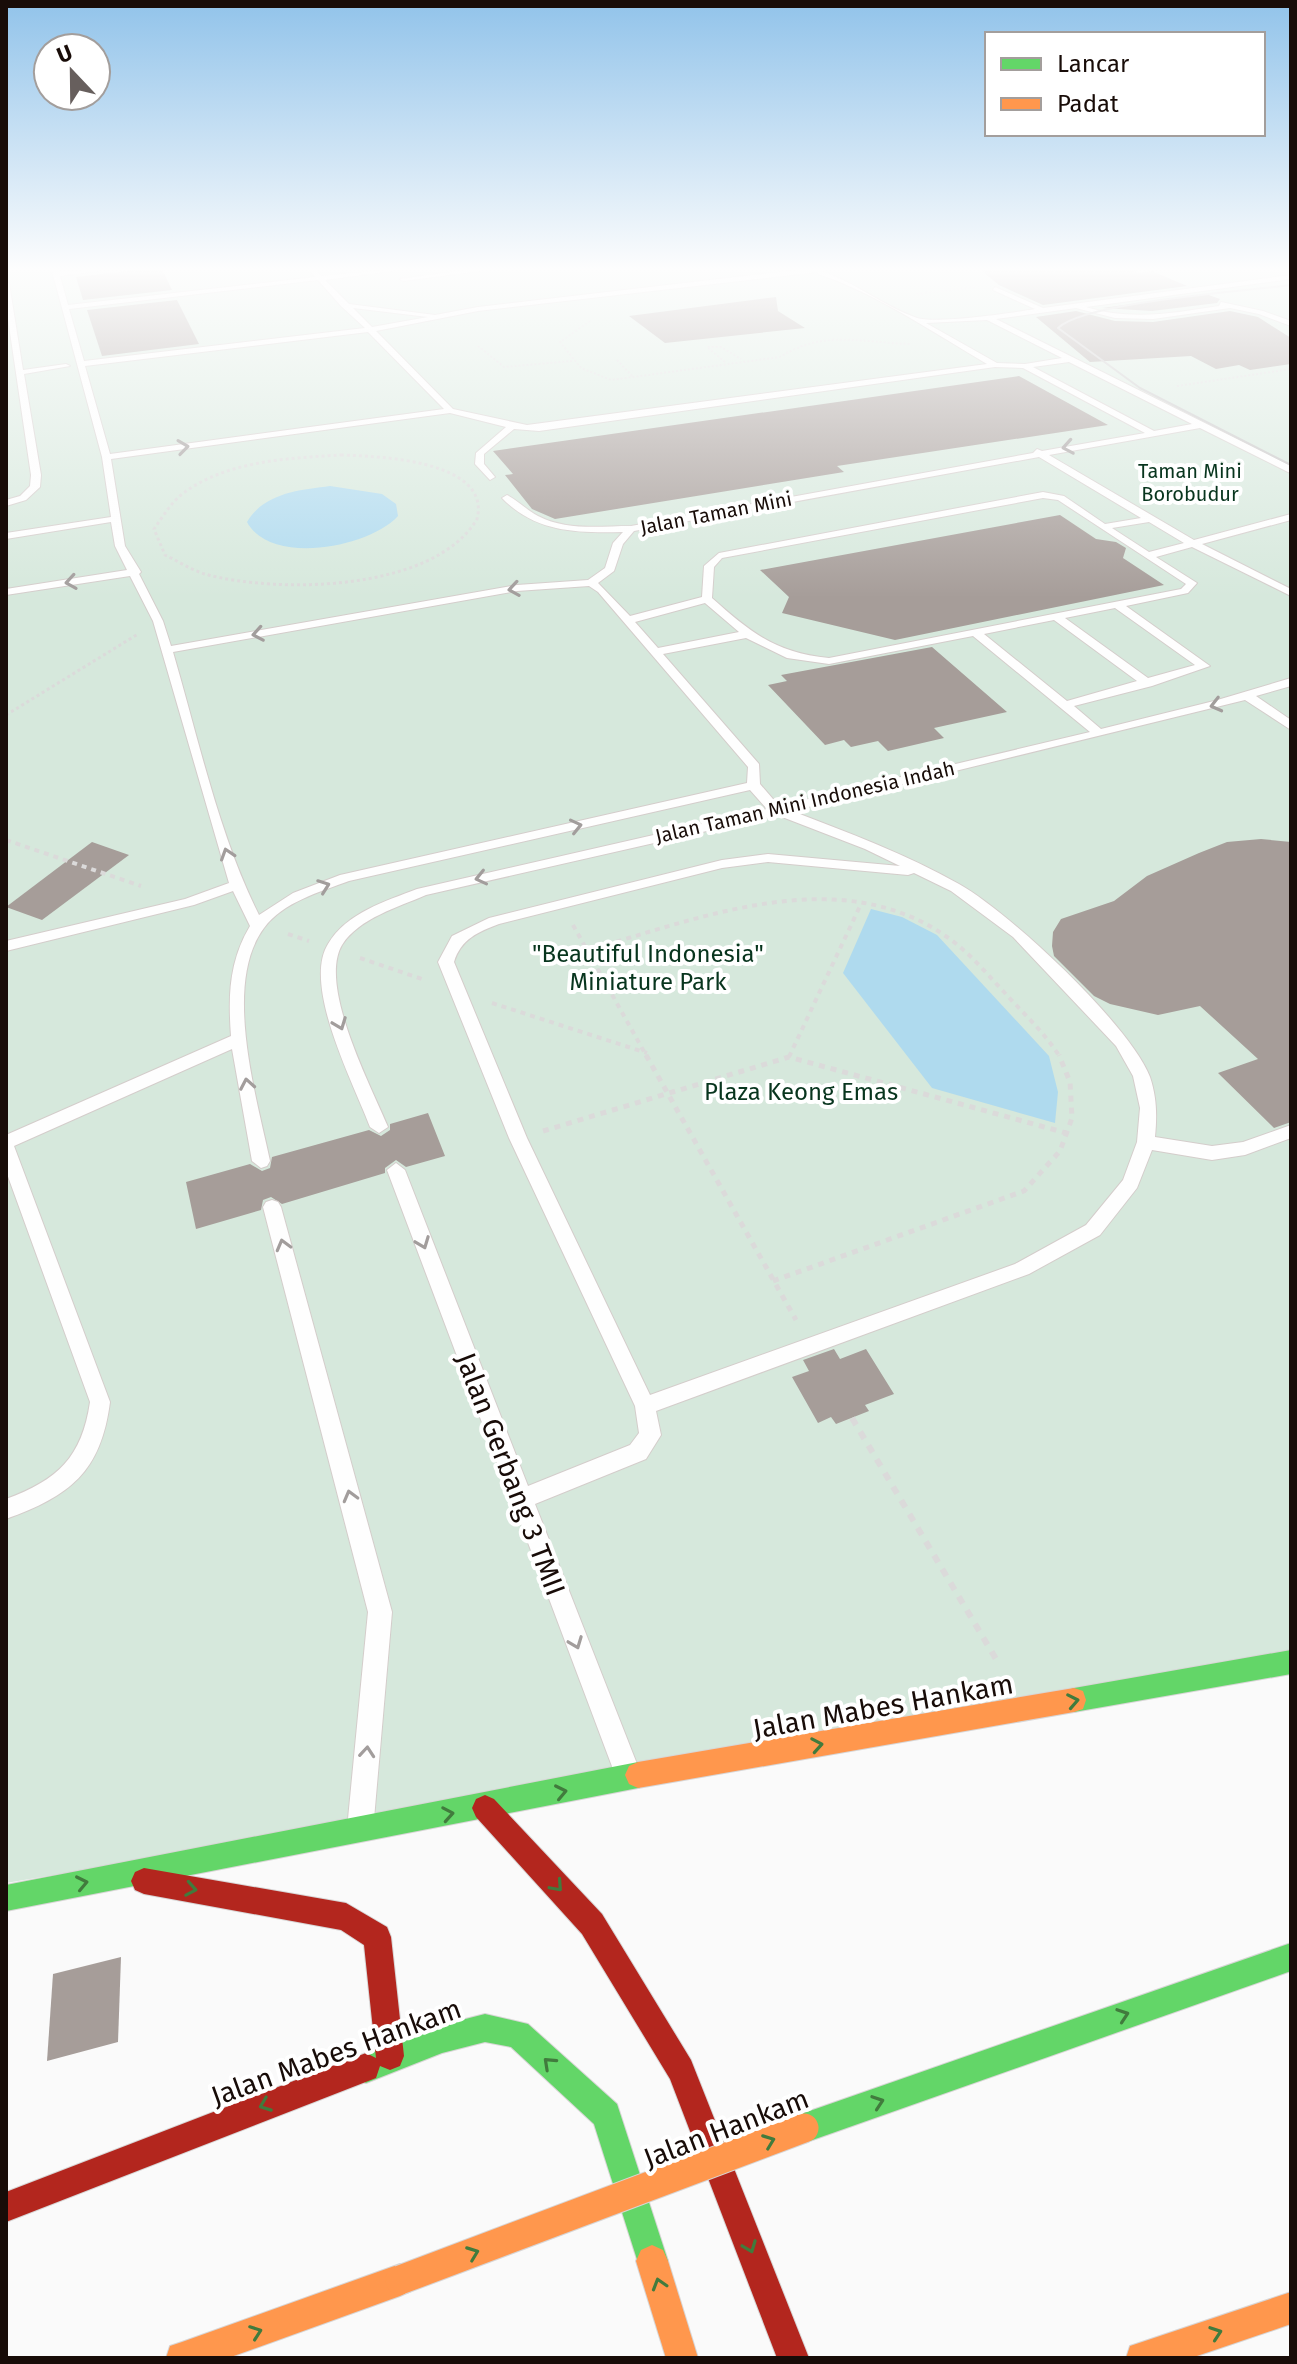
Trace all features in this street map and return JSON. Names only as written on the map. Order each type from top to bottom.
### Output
[{"type":"main road","name":"Jalan Mabes Hankam","points":[[6,1898],[360,1829],[485,1808],[629,1777],[1291,1662]]},
{"type":"main road","points":[[485,1808],[592,1924],[681,2070],[793,2358]]},
{"type":"main road","points":[[114,1876],[346,1917],[377,1937],[390,2056]]},
{"type":"main road","name":"Jalan Hankam","points":[[182,2358],[400,2280],[804,2128],[1291,1957]]},
{"type":"main road","name":"Jalan Mabes Hankam","points":[[6,2207],[390,2056],[485,2028],[518,2034],[606,2115],[682,2358]]},
{"type":"main road","points":[[1142,2358],[1291,2308]]},
{"type":"lane","points":[[6,503],[23,498],[35,487],[24,377]]},
{"type":"lane","points":[[83,377],[106,457],[120,546],[136,572],[158,621],[237,885],[257,925]]},
{"type":"lane","points":[[419,377],[450,411]]},
{"type":"lane","points":[[106,457],[450,411],[484,416],[510,428],[570,425],[908,377]]},
{"type":"lane","points":[[1046,377],[1152,433]]},
{"type":"lane","points":[[1108,377],[1291,470]]},
{"type":"lane","name":"Jalan Taman Mini","points":[[591,583],[610,569],[618,543],[631,529],[1037,452],[1200,425]]},
{"type":"lane","points":[[490,477],[479,464],[480,453],[510,428]]},
{"type":"lane","points":[[1037,452],[1189,542],[1291,593]]},
{"type":"lane","points":[[1043,495],[1061,498],[1192,583],[1191,587],[1117,604],[829,661],[804,660],[774,653],[707,599],[709,566],[719,556],[1043,495]]},
{"type":"lane","points":[[507,498],[527,517],[545,525],[569,530],[631,529]]},
{"type":"lane","points":[[1148,556],[1189,542],[1291,517]]},
{"type":"lane","points":[[6,536],[115,519]]},
{"type":"lane","points":[[1103,527],[1151,519]]},
{"type":"lane","points":[[6,592],[136,572]]},
{"type":"lane","points":[[165,650],[517,588],[591,583],[629,620],[754,767],[753,785],[775,809],[870,846],[956,888],[1018,934],[1122,1042],[1141,1076],[1149,1108],[1146,1142],[1131,1183],[1093,1230],[1022,1269],[645,1406]]},
{"type":"lane","points":[[629,620],[707,599]]},
{"type":"lane","points":[[1065,705],[1204,666],[1117,604]]},
{"type":"lane","points":[[1056,616],[1148,684]]},
{"type":"lane","points":[[975,632],[1099,733]]},
{"type":"lane","points":[[657,652],[747,634]]},
{"type":"lane","name":"Jalan Taman Mini Indonesia Indah","points":[[379,1127],[333,1003],[328,970],[332,948],[351,927],[381,909],[422,892],[849,794],[1248,696],[1291,682]]},
{"type":"lane","points":[[1248,696],[1291,726]]},
{"type":"lane","points":[[261,1161],[239,1039],[239,966],[257,925],[296,896],[345,878],[753,785]]},
{"type":"lane","points":[[520,1500],[638,1452],[650,1435],[645,1406],[518,1138],[446,962],[449,947],[463,933],[560,904],[722,864],[768,858],[919,872]]},
{"type":"lane","points":[[6,946],[189,902],[237,885]]},
{"type":"lane","points":[[6,1509],[36,1499],[79,1467],[98,1433],[100,1402],[6,1144],[239,1039]]},
{"type":"lane","points":[[1146,1142],[1212,1153],[1245,1148],[1291,1131]]},
{"type":"lane","name":"Jalan Gerbang 3 TMII","points":[[396,1170],[520,1500],[629,1777]]},
{"type":"lane","points":[[272,1207],[380,1612],[360,1829]]},
{"type":"path","points":[[598,377],[637,377]]},
{"type":"path","points":[[1137,392],[1235,377]]},
{"type":"path","points":[[375,456],[436,468],[458,478],[473,490],[480,505],[478,521],[466,537],[444,552],[378,576],[337,583],[294,586],[216,579],[187,569],[166,556],[155,541],[155,525],[159,517],[181,495],[235,470],[304,457],[375,456]]},
{"type":"path","points":[[6,715],[158,621]]},
{"type":"path","points":[[588,950],[783,900],[820,898],[861,904],[920,922],[945,935],[964,950],[1040,1031],[1064,1065],[1073,1094],[1070,1134],[1052,1165],[1024,1191],[773,1281]]},
{"type":"path","points":[[560,904],[671,1093],[810,1344]]},
{"type":"path","points":[[789,1057],[861,904]]},
{"type":"path","points":[[518,1138],[789,1057],[1070,1134]]},
{"type":"path","points":[[852,1418],[1027,1710]]},
{"type":"green space","name":"\"Beautiful Indonesia\" Miniature Park","points":[[6,377],[1291,377],[1291,1668],[6,1883]]},
{"type":"water","points":[[330,486],[382,494],[396,504],[398,516],[365,537],[320,548],[276,544],[259,536],[247,522],[254,512],[273,499]]},
{"type":"water","points":[[871,909],[902,917],[937,935],[1049,1056],[1058,1092],[1055,1123],[932,1088],[843,973]]},
{"type":"building","points":[[1010,377],[1021,377],[1108,425],[837,466],[844,472],[555,519],[532,509],[505,475],[513,474],[493,451]]},
{"type":"building","points":[[1060,515],[1096,539],[1116,542],[1126,548],[1123,558],[1164,585],[895,640],[782,613],[789,597],[760,570]]},
{"type":"building","points":[[932,647],[1007,712],[934,728],[944,738],[888,751],[878,741],[851,747],[844,740],[825,745],[768,685],[787,681],[781,675]]},
{"type":"building","points":[[1261,839],[1291,842],[1291,1122],[1274,1128],[1218,1073],[1258,1059],[1200,1006],[1158,1015],[1110,1004],[1094,996],[1054,956],[1052,946],[1053,932],[1061,919],[1114,901],[1147,876],[1199,853],[1227,842]]},
{"type":"building","points":[[92,842],[129,855],[42,920],[6,907]]},
{"type":"building","points":[[428,1113],[445,1156],[406,1167],[396,1160],[385,1168],[385,1173],[282,1204],[271,1197],[263,1200],[261,1210],[196,1229],[186,1182],[250,1164],[262,1171],[270,1168],[272,1157],[369,1130],[381,1136],[390,1130],[390,1124]]},
{"type":"building","points":[[834,1349],[840,1359],[866,1349],[894,1394],[865,1405],[869,1411],[836,1424],[831,1417],[818,1423],[792,1377],[809,1371],[803,1360]]},
{"type":"building","points":[[121,1957],[118,2042],[47,2061],[53,1974]]},
{"type":"tram line","points":[[1125,377],[1140,388],[1291,465]]},
{"type":"traffic: fast","points":[[1074,1700],[1291,1662]]},
{"type":"traffic: fast","points":[[6,1898],[638,1775]]},
{"type":"traffic: fast","points":[[804,2128],[1291,1957]]},
{"type":"traffic: fast","points":[[366,2068],[442,2039],[485,2028],[518,2034],[606,2115],[652,2261]]},
{"type":"traffic: slow","points":[[638,1775],[1074,1700]]},
{"type":"traffic: slow","points":[[400,2280],[804,2128]]},
{"type":"traffic: slow","points":[[652,2261],[682,2358]]},
{"type":"traffic: slow","points":[[182,2358],[400,2280]]},
{"type":"traffic: slow","points":[[1142,2358],[1291,2308]]},
{"type":"traffic: jam","points":[[485,1808],[592,1924],[681,2070],[793,2358]]},
{"type":"traffic: jam","points":[[144,1881],[346,1917],[377,1937],[390,2056]]},
{"type":"traffic: jam","points":[[6,2207],[366,2068]]},
{"type":"park label","name":"Taman Mini Borobudur","points":[[1190,482]]},
{"type":"park label","name":"Plaza Keong Emas","points":[[801,1092]]}]
